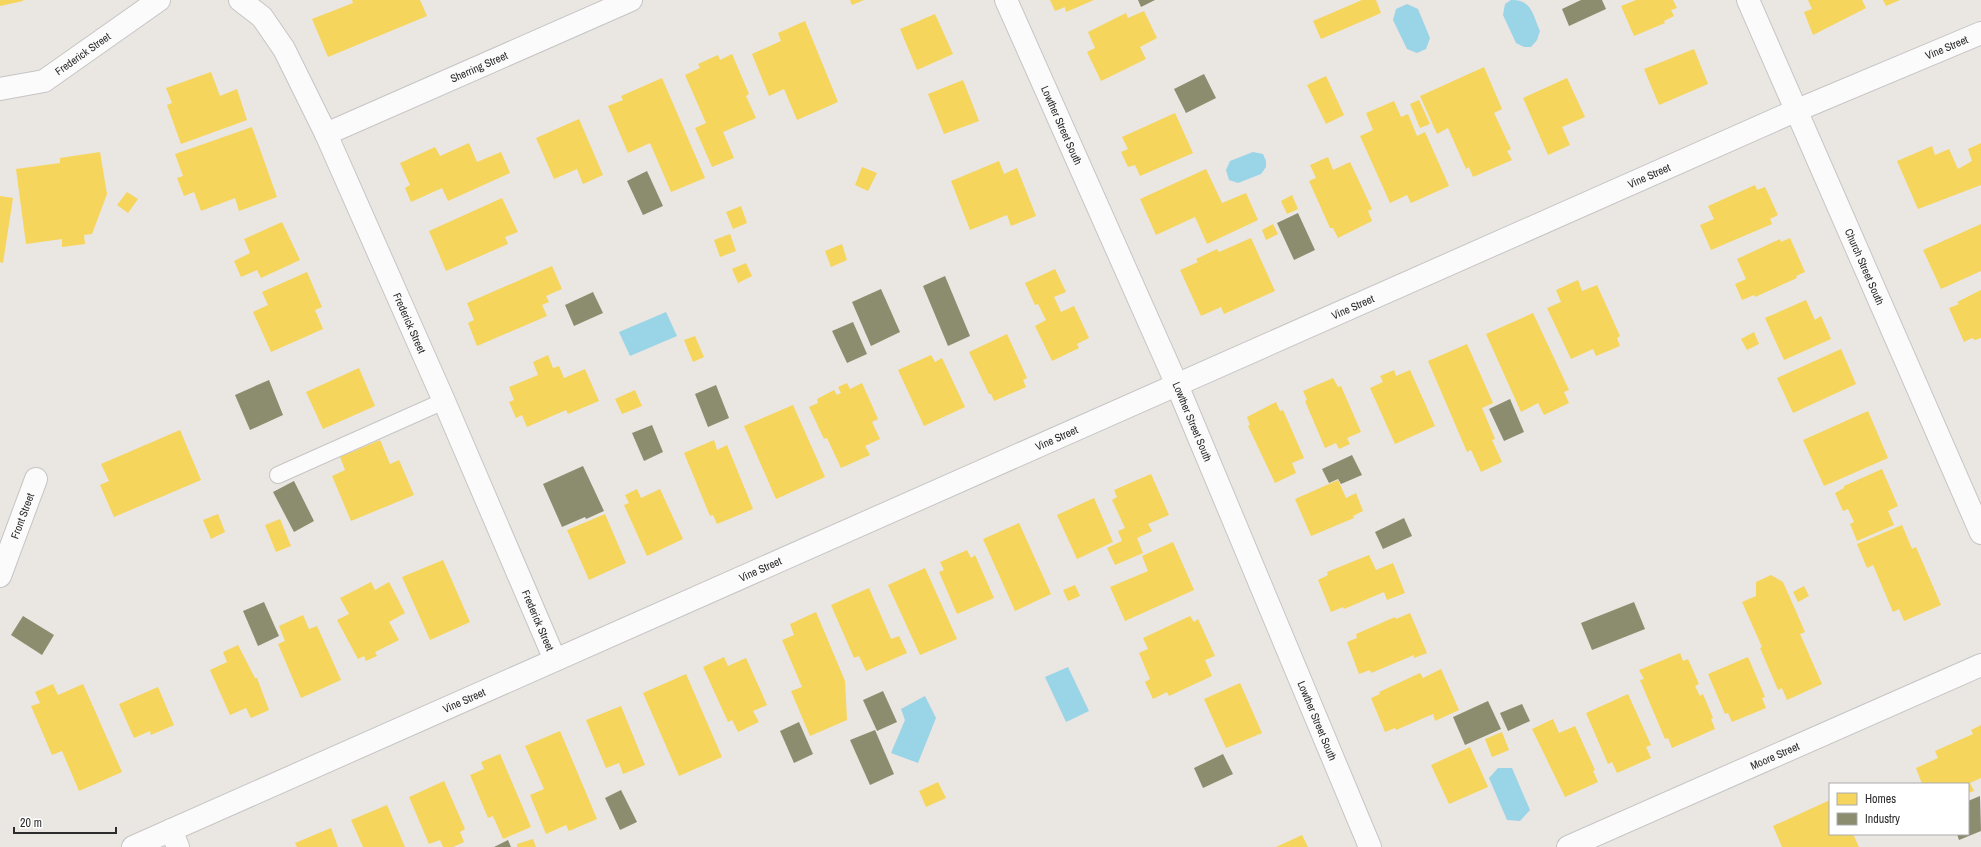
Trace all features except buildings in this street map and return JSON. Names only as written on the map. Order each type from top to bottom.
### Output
[{"type":"street","name":"Frederick Street","points":[[0,89],[44,81],[159,0]]},
{"type":"street","name":"Frederick Street","points":[[240,0],[262,17],[284,49],[326,134],[444,401],[555,660]]},
{"type":"street","name":"Sherring Street","points":[[326,134],[631,0]]},
{"type":"street","name":"Lowther Street South","points":[[1006,0],[1177,385],[1370,847]]},
{"type":"street","name":"Church Street South","points":[[1748,0],[1795,111],[1981,533]]},
{"type":"street","name":"Vine Street","points":[[133,847],[175,838],[555,660],[1795,111],[1981,33]]},
{"type":"street","name":"Front Street","points":[[0,576],[36,479]]},
{"type":"street","name":"Moore Street","points":[[1568,847],[1981,665]]},
{"type":"lane","points":[[278,475],[444,401]]},
{"type":"water","points":[[1511,0],[1523,2],[1533,13],[1540,31],[1537,40],[1531,47],[1524,47],[1516,43],[1503,15],[1505,4]]},
{"type":"water","points":[[1407,4],[1418,9],[1430,38],[1426,49],[1417,53],[1407,49],[1393,20],[1396,9]]},
{"type":"water","points":[[1253,152],[1263,154],[1266,161],[1266,167],[1261,174],[1238,183],[1229,180],[1226,170],[1230,161]]},
{"type":"water","points":[[666,312],[677,336],[630,356],[619,332]]},
{"type":"water","points":[[1068,667],[1089,711],[1066,722],[1045,677]]},
{"type":"water","points":[[925,696],[936,718],[918,763],[891,753],[905,720],[901,709]]},
{"type":"water","points":[[1498,768],[1512,768],[1530,810],[1520,821],[1507,820],[1489,778]]}]
